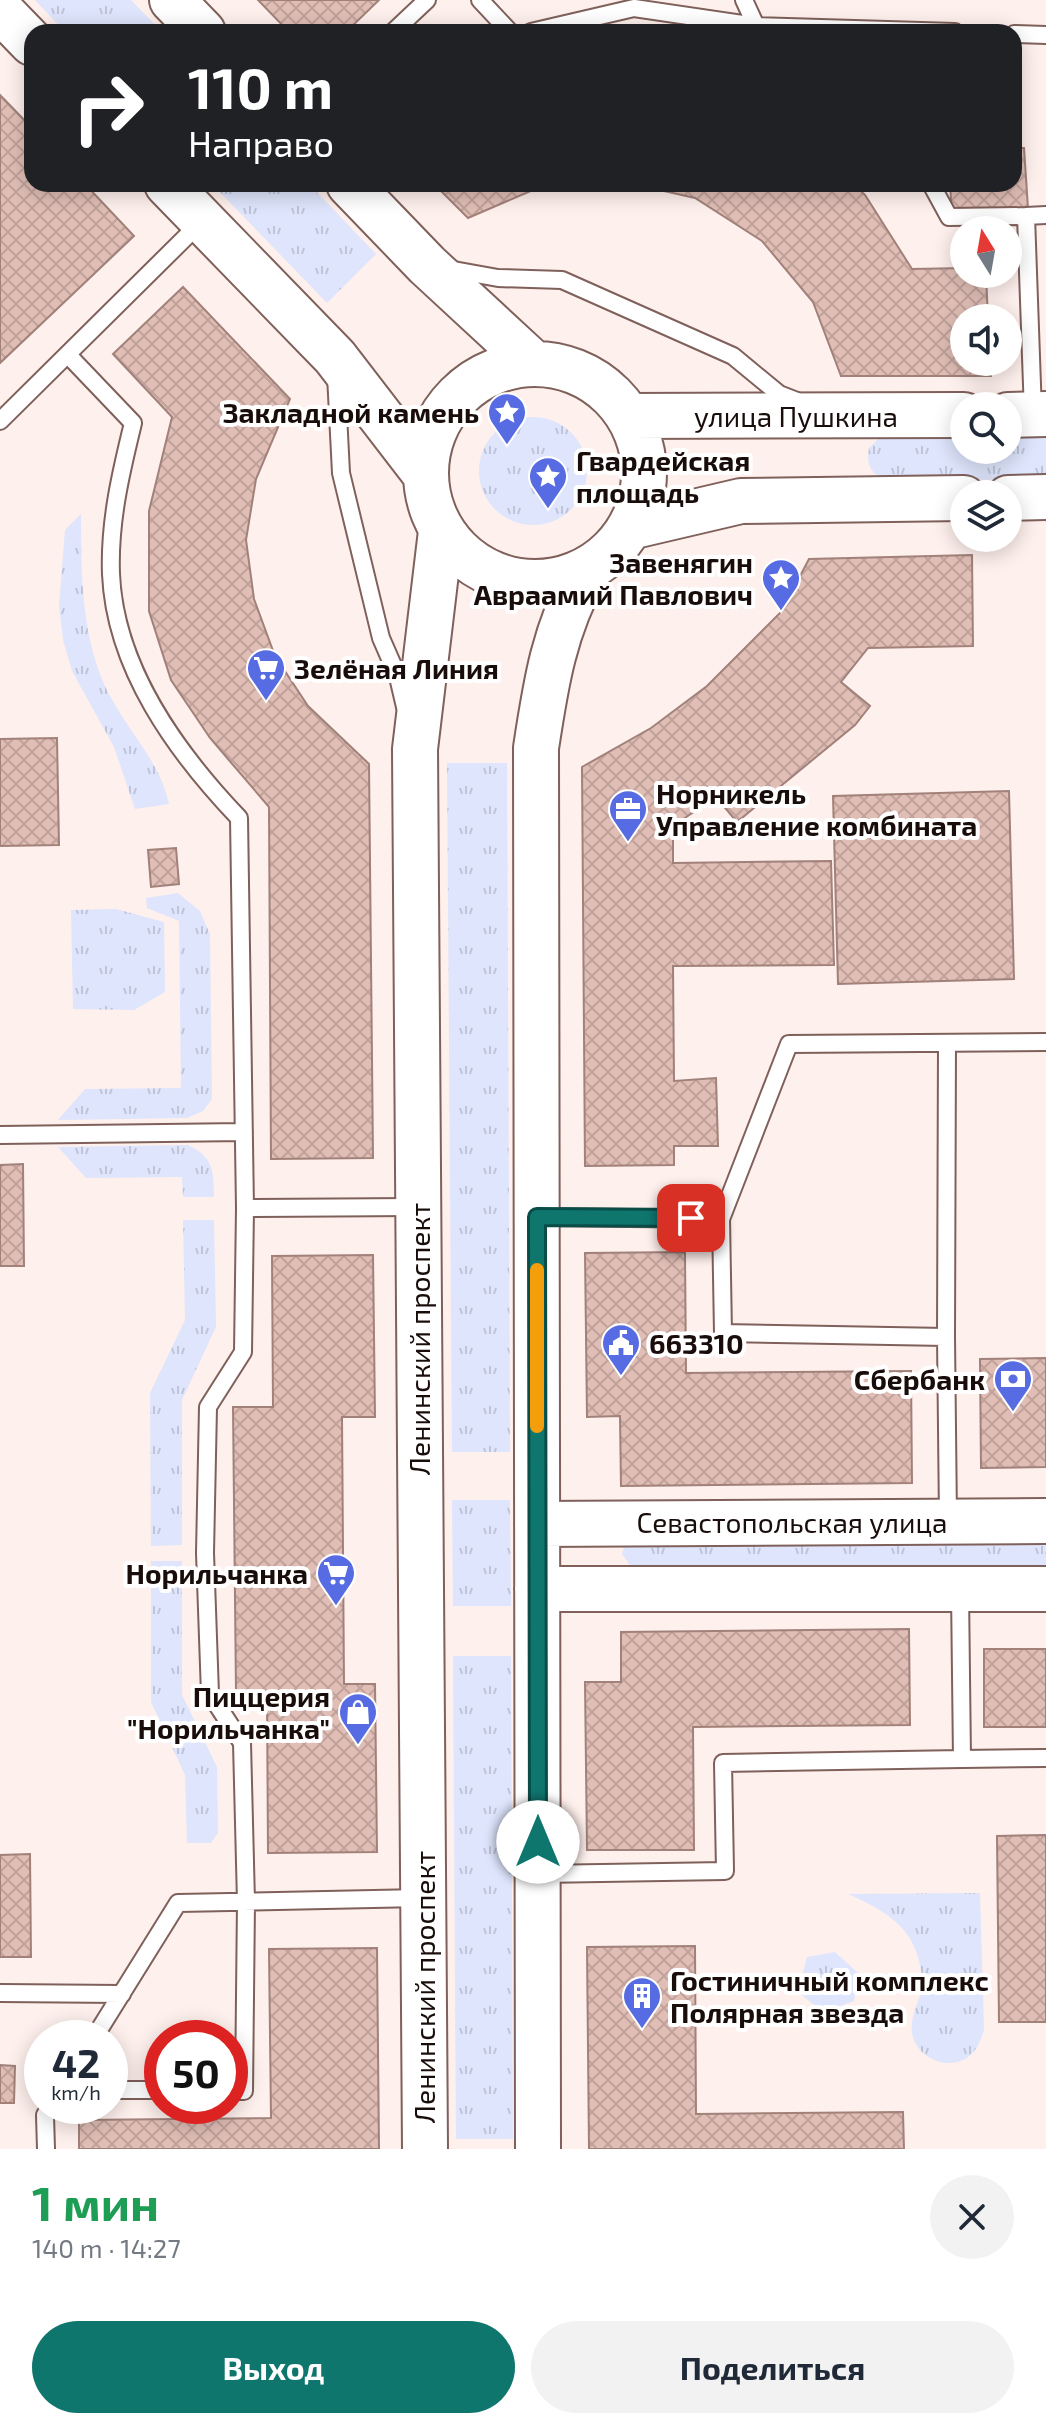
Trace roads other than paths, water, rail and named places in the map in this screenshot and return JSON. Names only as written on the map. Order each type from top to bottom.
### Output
[{"type":"main road","points":[[172,0],[195,24]]},
{"type":"main road","points":[[0,10],[24,35]]},
{"type":"main road","points":[[175,192],[335,357],[425,474]]},
{"type":"main road","points":[[357,192],[427,265],[533,363]]},
{"type":"main road","points":[[533,363],[561,366],[587,376],[609,392],[629,416],[640,443],[645,472],[641,500],[630,527],[611,552],[587,570],[547,583],[506,579],[469,561],[441,531],[427,498],[425,474],[433,431],[457,395],[492,372],[533,363]]},
{"type":"main road","name":"улица Пушкина","points":[[629,416],[950,415]]},
{"type":"main road","points":[[1022,498],[1046,497]]},
{"type":"main road","points":[[630,527],[741,501],[950,498]]},
{"type":"main road","name":"Ленинский проспект","points":[[425,2149],[415,749],[441,531]]},
{"type":"main road","points":[[538,2149],[536,748],[549,660],[566,610],[587,570]]},
{"type":"main road","name":"Севастопольская улица","points":[[537,1524],[1046,1521]]},
{"type":"main road","points":[[537,1589],[1046,1589]]},
{"type":"lane","points":[[402,24],[427,0]]},
{"type":"lane","points":[[480,0],[502,24]]},
{"type":"lane","points":[[744,0],[759,24]]},
{"type":"lane","points":[[565,24],[634,8],[732,24]]},
{"type":"lane","points":[[1022,34],[1046,35]]},
{"type":"lane","points":[[935,192],[949,217],[1046,215]]},
{"type":"lane","points":[[1026,216],[1029,415]]},
{"type":"lane","points":[[0,421],[203,220]]},
{"type":"lane","points":[[427,265],[498,278],[562,280],[733,356],[779,394],[839,417]]},
{"type":"lane","points":[[69,356],[133,423],[116,490],[111,575],[126,651],[146,695],[172,737],[201,779],[239,818],[245,1208],[243,1352],[208,1407],[205,1553],[210,1694],[242,1743],[246,1902],[245,2020]]},
{"type":"lane","points":[[335,357],[341,473],[381,638],[398,677],[415,749]]},
{"type":"lane","points":[[946,1337],[723,1333],[721,1219],[789,1044],[1046,1042]]},
{"type":"lane","points":[[947,1043],[948,1522]]},
{"type":"lane","points":[[0,1135],[244,1132]]},
{"type":"lane","points":[[245,1208],[418,1207]]},
{"type":"lane","points":[[537,1217],[721,1219]]},
{"type":"lane","points":[[960,1589],[962,1759]]},
{"type":"lane","points":[[538,1874],[725,1871],[723,1763],[1046,1758]]},
{"type":"lane","points":[[105,2020],[178,1903],[423,1898]]},
{"type":"lane","points":[[0,1993],[122,1994]]},
{"type":"lane","points":[[45,2124],[46,2149]]},
{"type":"place","name":"Закладной камень","points":[[507,446]]},
{"type":"place","name":"Гвардейская площадь","points":[[548,510]]},
{"type":"place","name":"Завенягин Авраамий Павлович","points":[[781,612]]},
{"type":"place","name":"Зелёная Линия","points":[[266,702]]},
{"type":"place","name":"Норникель Управление комбината","points":[[628,843]]},
{"type":"place","name":"663310","points":[[621,1377]]},
{"type":"place","name":"Сбербанк","points":[[1013,1413]]},
{"type":"place","name":"Норильчанка","points":[[336,1607]]},
{"type":"place","name":"Пиццерия \"Норильчанка\"","points":[[358,1746]]},
{"type":"place","name":"Гостиничный комплекс Полярная звезда","points":[[642,2030]]}]
